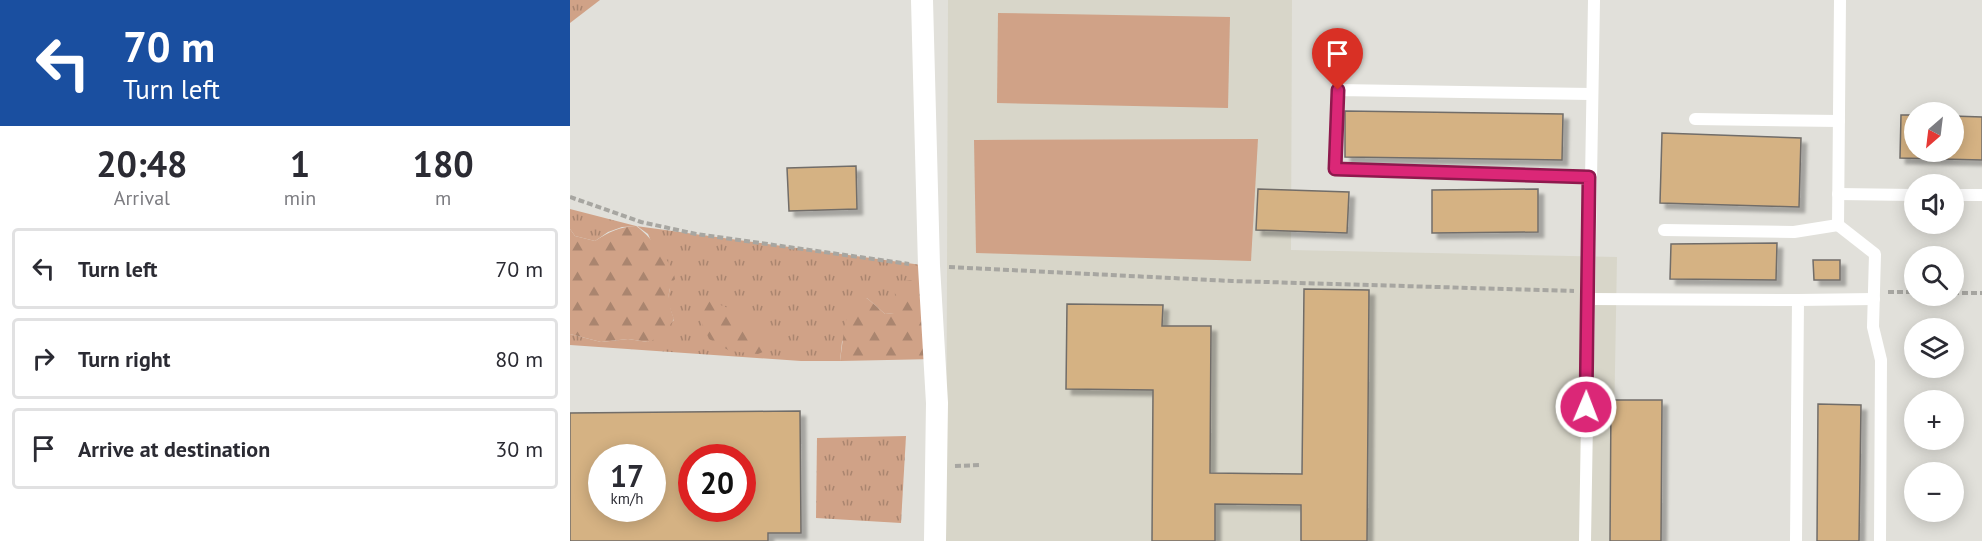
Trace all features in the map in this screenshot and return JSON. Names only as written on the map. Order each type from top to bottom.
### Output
[{"type":"street","points":[[922,0],[929,266],[937,403],[935,541]]},
{"type":"lane","points":[[1585,541],[1589,177],[1594,0]]},
{"type":"lane","points":[[1838,225],[1840,0]]},
{"type":"lane","points":[[1589,177],[1335,169],[1338,90],[1591,94]]},
{"type":"lane","points":[[1695,119],[1839,121]]},
{"type":"lane","points":[[1838,195],[1904,195]]},
{"type":"lane","points":[[1964,195],[1982,195]]},
{"type":"lane","points":[[1664,230],[1794,232],[1838,225],[1875,254],[1873,327],[1881,360],[1880,541]]},
{"type":"lane","points":[[1588,295],[1798,300],[1874,296]]},
{"type":"lane","points":[[1796,541],[1798,300]]},
{"type":"path","points":[[570,197],[641,222],[696,234],[929,266],[1588,295]]},
{"type":"path","points":[[1874,296],[1904,293]]},
{"type":"path","points":[[1964,293],[1982,293]]},
{"type":"shaded area","points":[[948,0],[1292,0],[1291,250],[1617,257],[1612,541],[946,541]]},
{"type":"green space","points":[[570,0],[600,0],[570,23]]},
{"type":"green space","points":[[998,13],[1230,17],[1228,108],[997,103]]},
{"type":"green space","points":[[1258,139],[1251,261],[976,253],[974,140]]},
{"type":"green space","points":[[570,209],[636,226],[622,227],[608,232],[595,241],[575,236],[570,229]]},
{"type":"green space","points":[[636,226],[660,250],[673,272],[675,279],[670,288],[669,298],[674,319],[663,336],[648,342],[628,339],[601,342],[570,334],[570,229],[575,236],[595,241],[614,230]]},
{"type":"green space","points":[[637,226],[929,266],[930,288],[897,304],[895,313],[885,314],[867,298],[842,342],[840,361],[801,361],[570,345],[570,334],[601,342],[628,339],[648,342],[674,320],[668,302],[670,285],[648,234]]},
{"type":"green space","points":[[910,280],[930,288],[935,359],[840,361],[845,323],[853,307],[867,298],[885,314],[894,313],[897,283]]},
{"type":"green space","points":[[708,300],[728,308],[767,338],[770,349],[758,354],[730,351],[709,339],[697,312]]},
{"type":"green space","points":[[906,436],[901,523],[816,518],[817,438]]},
{"type":"building","points":[[1345,111],[1563,114],[1562,160],[1345,157]]},
{"type":"building","points":[[1901,115],[1904,115],[1904,158],[1900,158]]},
{"type":"building","points":[[1964,116],[1982,117],[1982,160],[1964,160]]},
{"type":"building","points":[[1662,133],[1801,138],[1799,207],[1660,203]]},
{"type":"building","points":[[856,166],[857,209],[789,211],[787,168]]},
{"type":"building","points":[[1258,189],[1349,192],[1347,233],[1256,230]]},
{"type":"building","points":[[1538,189],[1538,232],[1432,233],[1432,190]]},
{"type":"building","points":[[1777,243],[1776,280],[1670,279],[1671,244]]},
{"type":"building","points":[[1813,260],[1840,260],[1840,280],[1814,280]]},
{"type":"building","points":[[1304,289],[1369,290],[1367,541],[1301,541],[1301,505],[1215,504],[1215,541],[1152,541],[1153,390],[1066,389],[1067,304],[1163,305],[1162,326],[1211,326],[1210,473],[1302,474]]},
{"type":"building","points":[[1611,400],[1662,400],[1661,541],[1610,541]]},
{"type":"building","points":[[1818,404],[1861,405],[1859,541],[1817,541]]},
{"type":"building","points":[[800,411],[801,533],[768,533],[768,541],[570,541],[570,413]]},
{"type":"route","points":[[1338,90],[1335,169],[1589,177],[1586,407]]}]
